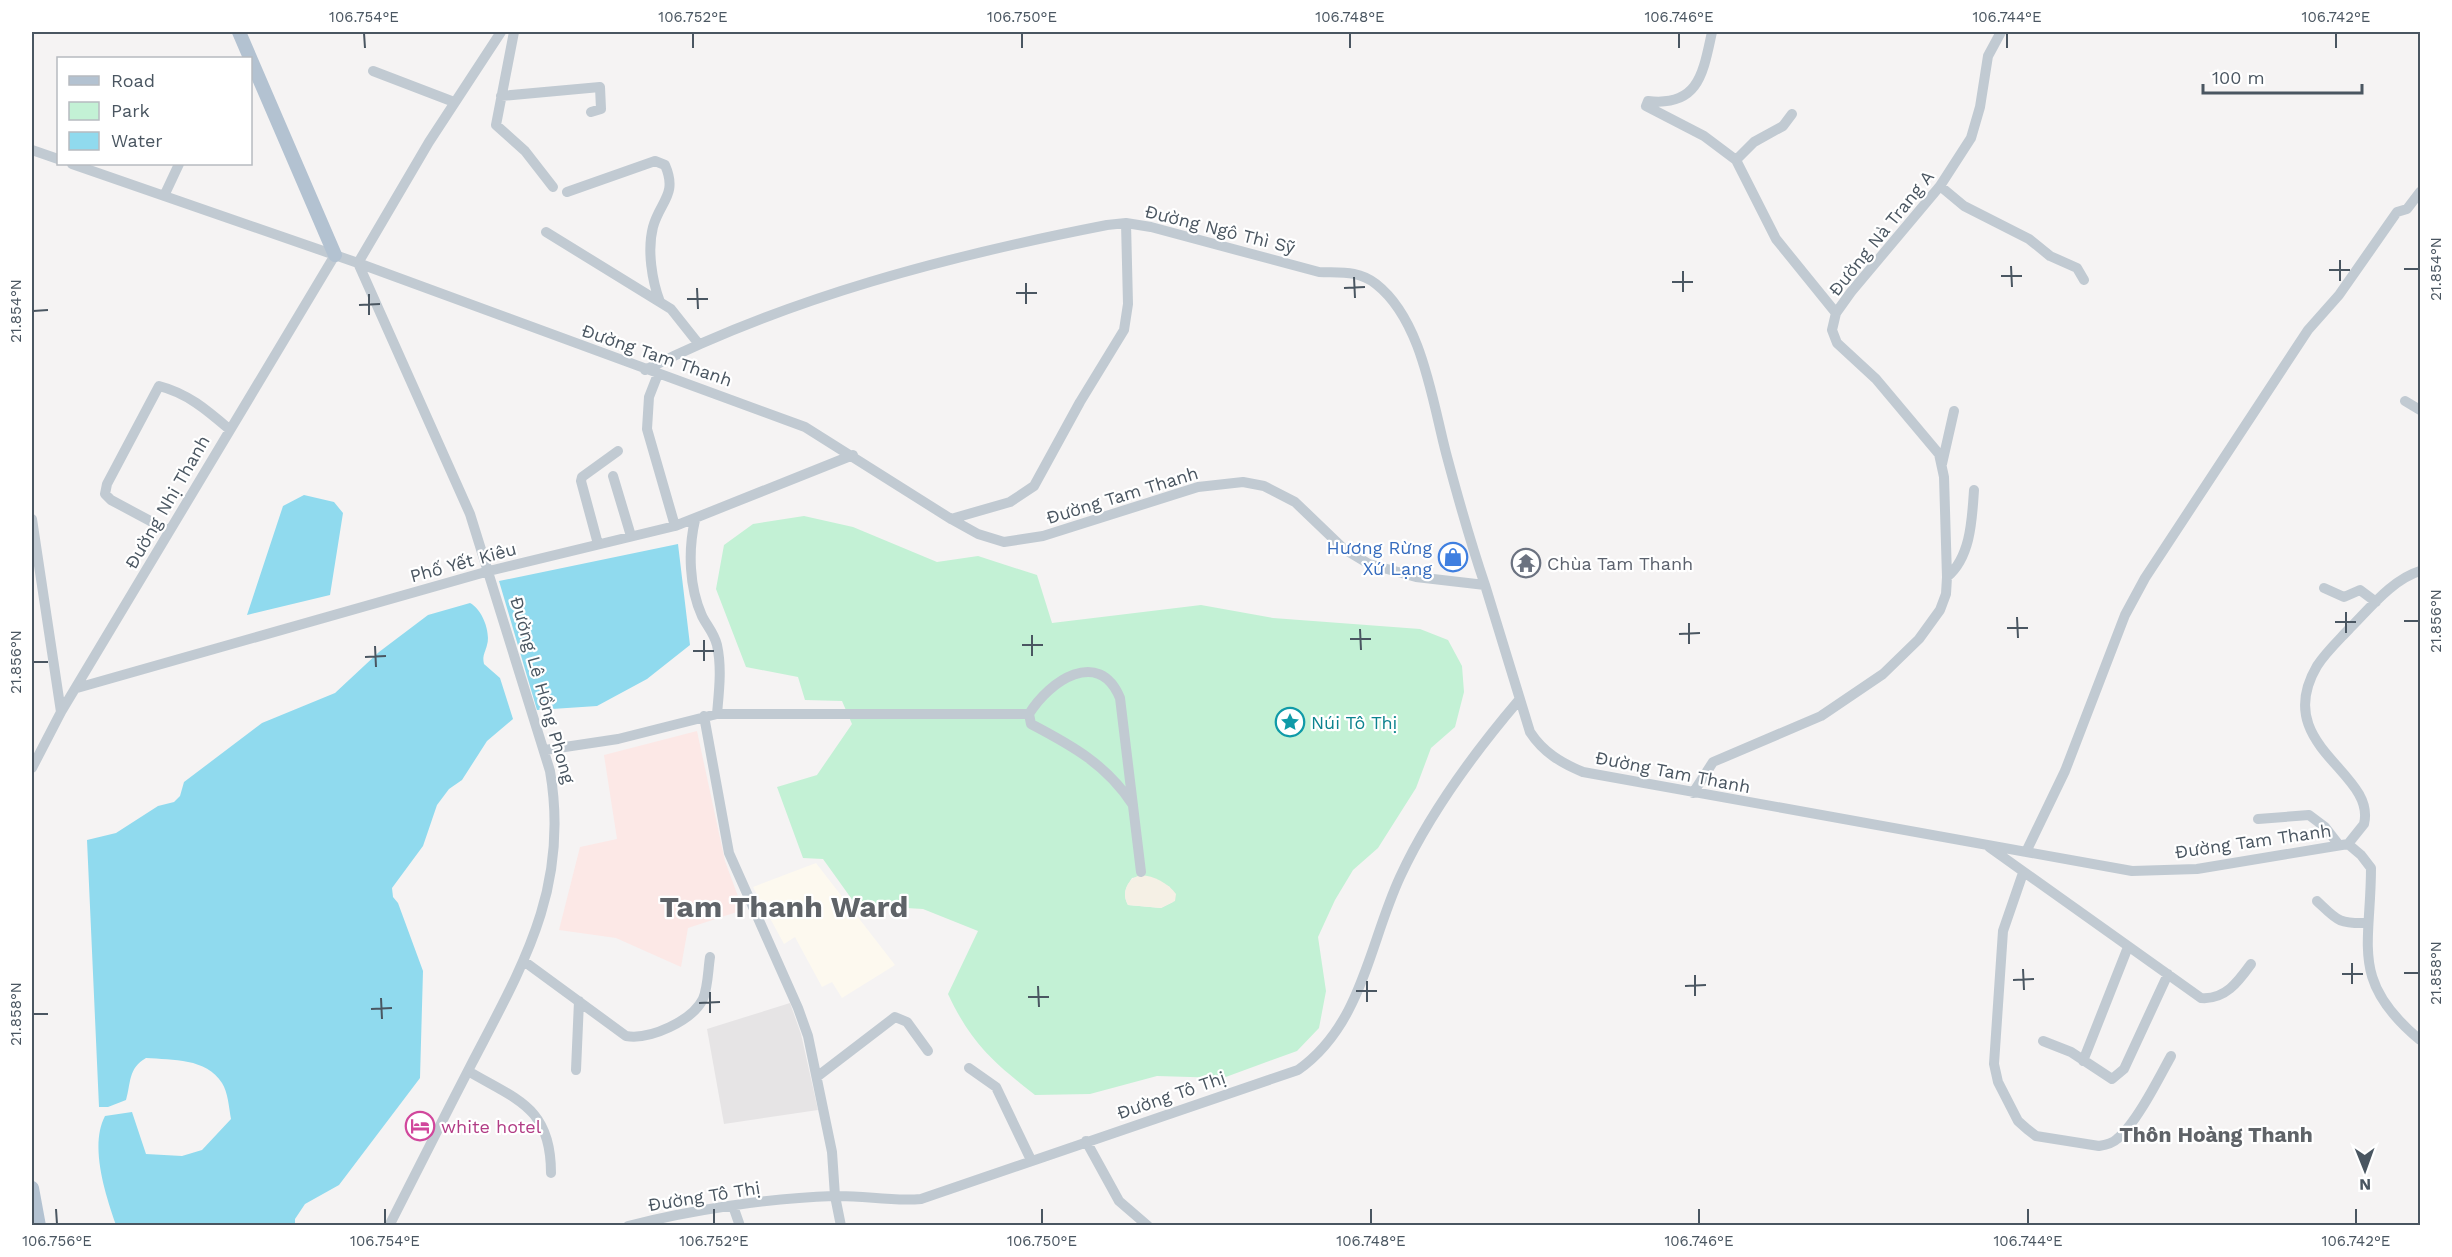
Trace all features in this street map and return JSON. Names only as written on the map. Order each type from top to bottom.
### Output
[{"type":"main road","points":[[239,32],[250,57]]},
{"type":"main road","points":[[252,62],[335,255]]},
{"type":"main road","points":[[32,1188],[39,1226]]},
{"type":"street","points":[[358,263],[454,102],[501,32]]},
{"type":"street","points":[[514,32],[496,125],[521,146],[553,187]]},
{"type":"street","points":[[1712,32],[1698,82],[1690,93],[1673,102],[1648,101],[1646,106],[1704,136],[1737,160],[1776,239],[1836,313]]},
{"type":"street","name":"Đường Nà Trang A","points":[[1692,793],[1713,762],[1821,716],[1883,674],[1919,639],[1934,619],[1946,594],[1942,464],[1939,454],[1876,379],[1832,336],[1836,313],[1851,292],[1941,186],[1971,138],[1980,107],[1988,56],[2001,32]]},
{"type":"street","points":[[372,71],[454,102]]},
{"type":"street","points":[[501,96],[600,87],[601,109],[591,112]]},
{"type":"street","points":[[1737,160],[1754,142],[1783,126],[1792,114]]},
{"type":"street","points":[[32,150],[57,159]]},
{"type":"street","points":[[567,192],[656,161],[665,165],[671,182],[669,192],[655,220],[650,243],[655,288],[660,302]]},
{"type":"street","name":"Đường Tam Thanh","points":[[75,165],[358,263],[805,427],[853,455],[951,519],[978,534],[1004,542],[1027,540],[1198,487],[1243,482],[1264,486],[1296,502],[1353,556],[1369,564],[1416,577],[1485,585],[1530,732],[1538,744],[1564,764],[1602,777],[2132,871],[2197,869],[2343,845]]},
{"type":"street","points":[[164,196],[179,165]]},
{"type":"street","points":[[1941,186],[1964,206],[2030,239],[2050,256],[2077,268],[2084,280]]},
{"type":"street","points":[[2026,852],[2065,771],[2125,615],[2145,578],[2308,330],[2339,295],[2397,212],[2407,209],[2421,192]]},
{"type":"street","points":[[951,519],[1010,502],[1034,486],[1080,402],[1124,330],[1128,304],[1126,223]]},
{"type":"street","name":"Đường Ngô Thì Sỹ","points":[[645,370],[698,344],[792,307],[951,258],[1126,223],[1150,227],[1319,272],[1347,271],[1375,283],[1400,311],[1428,373],[1458,497],[1485,585]]},
{"type":"street","points":[[546,232],[677,314],[698,344]]},
{"type":"street","name":"Đường Nhị Thanh","points":[[32,768],[61,712],[335,255]]},
{"type":"street","name":"Đường Lê Hồng Phong","points":[[358,263],[470,514],[545,750],[555,800],[555,851],[543,911],[525,962],[389,1226]]},
{"type":"street","points":[[658,374],[649,397],[647,429],[675,526]]},
{"type":"street","points":[[169,531],[111,500],[105,494],[106,484],[159,386],[182,393],[206,409],[229,429]]},
{"type":"street","points":[[2405,401],[2421,410]]},
{"type":"street","points":[[1942,464],[1954,411]]},
{"type":"street","points":[[598,544],[581,481],[582,477],[618,451]]},
{"type":"street","name":"Phố Yết Kiêu","points":[[77,688],[489,571],[695,520],[853,455]]},
{"type":"street","points":[[613,476],[631,536]]},
{"type":"street","points":[[1947,577],[1954,571],[1969,536],[1974,490]]},
{"type":"street","points":[[32,519],[61,712]]},
{"type":"street","points":[[695,520],[691,535],[692,575],[702,615],[711,629],[717,647],[717,714]]},
{"type":"street","points":[[2343,845],[2364,824],[2363,806],[2355,788],[2318,746],[2305,708],[2307,690],[2323,659],[2376,602],[2408,576],[2421,571]]},
{"type":"street","points":[[2324,588],[2344,597],[2360,590],[2376,602]]},
{"type":"street","points":[[1133,805],[1110,774],[1070,744],[1031,724],[1029,714],[1042,695],[1080,672],[1099,672],[1111,680],[1120,698],[1133,805],[1141,872]]},
{"type":"street","name":"Đường Tô Thị","points":[[628,1226],[733,1206],[835,1196],[900,1201],[921,1199],[1298,1070],[1316,1058],[1334,1038],[1368,966],[1400,877],[1472,755],[1519,700]]},
{"type":"street","points":[[545,750],[618,739],[717,714],[1029,714]]},
{"type":"street","points":[[704,716],[729,853],[798,1008],[818,1076],[832,1152],[835,1196],[841,1226]]},
{"type":"street","points":[[2258,819],[2309,815],[2343,845],[2361,855],[2371,868],[2367,923],[2368,965],[2374,982],[2386,1003],[2421,1040]]},
{"type":"street","points":[[1989,847],[2201,998],[2209,999],[2223,994],[2235,985],[2251,964]]},
{"type":"street","points":[[2023,873],[2003,931],[1994,1064],[1998,1082],[2018,1120],[2036,1136],[2100,1146],[2107,1144],[2117,1139],[2146,1101],[2171,1056]]},
{"type":"street","points":[[2317,901],[2335,919],[2345,924],[2367,923]]},
{"type":"street","points":[[2083,1061],[2128,947]]},
{"type":"street","points":[[525,962],[626,1036],[646,1035],[693,1012],[703,998],[710,957]]},
{"type":"street","points":[[2043,1041],[2071,1052],[2112,1079],[2118,1077],[2124,1069],[2168,974]]},
{"type":"street","points":[[576,1070],[579,1001]]},
{"type":"street","points":[[818,1076],[895,1017],[907,1022],[928,1051]]},
{"type":"street","points":[[969,1068],[996,1087],[1031,1160]]},
{"type":"street","points":[[468,1071],[529,1106],[539,1119],[546,1138],[551,1173]]},
{"type":"street","points":[[1086,1141],[1116,1196],[1148,1226]]},
{"type":"street","points":[[733,1206],[740,1226]]},
{"type":"shaded area","points":[[697,731],[725,861],[743,910],[688,928],[681,967],[616,938],[559,930],[580,847],[617,839],[604,755]]},
{"type":"shaded area","points":[[816,863],[895,965],[842,998],[832,982],[822,987],[795,937],[784,944],[753,887]]},
{"type":"shaded area","points":[[790,1003],[801,1034],[818,1110],[724,1124],[707,1029]]},
{"type":"green space","points":[[804,516],[853,527],[937,562],[978,556],[1037,575],[1052,623],[1201,605],[1273,618],[1420,629],[1448,640],[1462,666],[1464,692],[1455,727],[1431,748],[1416,788],[1378,848],[1353,870],[1335,900],[1318,937],[1326,991],[1319,1028],[1297,1051],[1223,1078],[1157,1076],[1090,1094],[1035,1095],[1007,1072],[984,1050],[965,1026],[948,994],[978,931],[923,909],[856,905],[823,859],[803,858],[777,787],[817,775],[852,724],[842,701],[805,700],[798,677],[746,667],[716,589],[724,545],[753,524]],"holes":[[[1146,876],[1170,887],[1173,902],[1161,908],[1128,905],[1126,901],[1126,891],[1132,878]]]},
{"type":"sand","points":[[1141,875],[1165,883],[1176,894],[1175,901],[1161,908],[1128,905],[1125,891],[1132,879]]},
{"type":"water","points":[[304,495],[334,502],[343,513],[330,595],[247,615],[283,506]]},
{"type":"water","points":[[678,544],[690,645],[647,679],[597,706],[537,710],[499,581]]},
{"type":"water","points":[[470,603],[482,615],[487,628],[488,640],[484,664],[500,678],[513,719],[487,741],[462,780],[449,789],[437,805],[423,846],[392,888],[393,897],[398,903],[423,971],[420,1078],[339,1185],[305,1204],[295,1219],[295,1225],[116,1225],[104,1186],[99,1156],[100,1128],[105,1116],[132,1112],[146,1154],[182,1156],[202,1150],[231,1119],[226,1091],[215,1075],[198,1065],[178,1060],[146,1058],[133,1071],[126,1100],[108,1107],[99,1107],[87,840],[116,833],[158,806],[174,802],[180,796],[184,782],[262,723],[335,693],[379,652],[428,615]]},
{"type":"place","name":"Hương Rừng Xứ Lạng","points":[[1453,557]]},
{"type":"place","name":"Chùa Tam Thanh","points":[[1526,563]]},
{"type":"place","name":"Núi Tô Thị","points":[[1290,722]]},
{"type":"place","name":"white hotel","points":[[420,1126]]},
{"type":"district","name":"Tam Thanh Ward","points":[[784,906]]},
{"type":"district","name":"Thôn Hoàng Thanh","points":[[2216,1134]]}]
